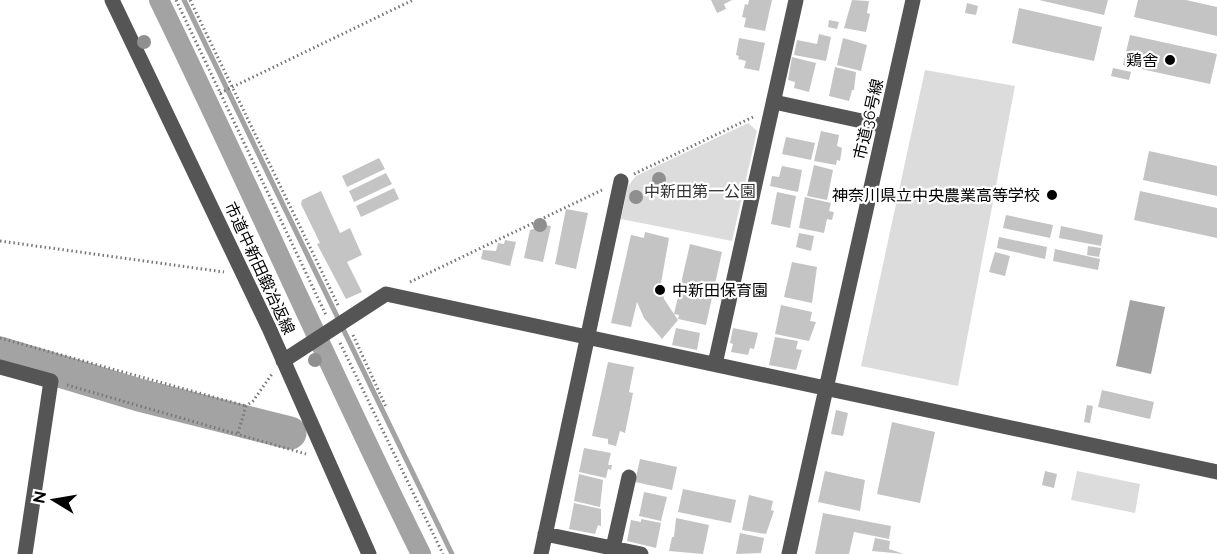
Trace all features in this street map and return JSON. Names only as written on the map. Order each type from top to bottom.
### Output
[{"type":"street","name":"市道中新田鍛冶返線","points":[[112,0],[244,275],[328,458],[369,554]]},
{"type":"street","points":[[715,364],[796,0]]},
{"type":"street","name":"市道36号線","points":[[789,554],[913,0]]},
{"type":"street","points":[[774,102],[885,126]]},
{"type":"street","points":[[541,554],[621,181]]},
{"type":"street","points":[[283,361],[386,294],[1217,472]]},
{"type":"street","points":[[0,367],[51,381],[25,554]]},
{"type":"street","points":[[613,548],[629,477]]},
{"type":"street","points":[[545,534],[641,554]]},
{"type":"path","points":[[176,0],[220,93],[412,0]]},
{"type":"path","points":[[190,0],[339,324],[387,407]]},
{"type":"path","points":[[386,294],[467,252],[753,117],[774,102]]},
{"type":"path","points":[[0,241],[244,275]]},
{"type":"path","points":[[0,338],[246,406]]},
{"type":"path","points":[[238,433],[246,406],[253,401],[283,361]]},
{"type":"path","points":[[51,381],[328,458]]},
{"type":"green space","points":[[925,70],[1015,86],[958,386],[861,366]]},
{"type":"green space","name":"中新田第一公園","points":[[748,123],[757,131],[732,241],[621,219],[628,186],[636,176]]},
{"type":"green space","points":[[1077,471],[1140,484],[1135,513],[1071,500]]},
{"type":"shaded area","points":[[1130,300],[1165,307],[1151,374],[1116,366]]},
{"type":"building","points":[[711,0],[732,0],[724,4],[726,9],[717,13]]},
{"type":"building","points":[[749,0],[772,0],[765,31],[744,27],[746,18],[742,17],[745,4],[748,5]]},
{"type":"building","points":[[852,0],[869,1],[867,13],[870,14],[866,32],[844,28]]},
{"type":"building","points":[[1039,0],[1108,0],[1104,15]]},
{"type":"building","name":"鶏舎","points":[[1138,0],[1186,0],[1217,7],[1217,36],[1134,17]]},
{"type":"building","points":[[967,3],[978,6],[976,15],[965,13]]},
{"type":"building","points":[[1019,8],[1102,27],[1094,61],[1012,43]]},
{"type":"building","points":[[829,20],[839,22],[837,29],[828,27]]},
{"type":"building","points":[[819,34],[831,37],[826,61],[794,55],[797,40],[817,44]]},
{"type":"building","name":"鶏舎","points":[[1130,35],[1217,54],[1210,84],[1123,65]]},
{"type":"building","points":[[739,38],[765,43],[759,71],[744,68],[746,61],[738,59],[739,56],[736,55]]},
{"type":"building","points":[[843,38],[867,45],[861,71],[837,65]]},
{"type":"building","points":[[792,57],[816,63],[809,92],[794,88],[795,82],[788,80]]},
{"type":"building","points":[[835,67],[856,72],[854,90],[852,90],[849,101],[829,96]]},
{"type":"building","points":[[1113,68],[1131,72],[1129,80],[1111,76]]},
{"type":"building","points":[[821,131],[839,135],[837,146],[842,148],[840,161],[837,160],[836,165],[814,161]]},
{"type":"building","points":[[786,137],[815,143],[811,160],[782,154]]},
{"type":"building","points":[[1149,151],[1217,166],[1217,196],[1143,180]]},
{"type":"building","points":[[379,158],[385,169],[347,187],[342,176]]},
{"type":"building","points":[[814,165],[833,170],[827,200],[807,196]]},
{"type":"building","points":[[782,166],[802,170],[798,192],[770,186],[772,176],[779,177]]},
{"type":"building","points":[[386,173],[392,184],[354,202],[349,191]]},
{"type":"building","points":[[394,188],[399,199],[361,217],[356,206]]},
{"type":"building","points":[[321,191],[340,233],[350,228],[362,255],[347,262],[362,292],[346,299],[317,244],[320,243],[301,204],[302,200]]},
{"type":"building","points":[[1140,191],[1217,208],[1217,238],[1134,220]]},
{"type":"building","points":[[777,192],[796,196],[790,228],[771,224]]},
{"type":"building","points":[[805,197],[831,203],[829,211],[834,212],[832,220],[827,219],[824,233],[799,228]]},
{"type":"building","points":[[566,209],[588,213],[576,269],[555,264]]},
{"type":"building","points":[[1006,215],[1053,225],[1050,238],[1003,228]]},
{"type":"building","points":[[539,224],[551,226],[543,262],[524,258],[530,230],[538,228]]},
{"type":"building","points":[[1061,226],[1103,235],[1101,246],[1059,238]]},
{"type":"building","points":[[645,232],[669,238],[661,283],[664,299],[678,320],[662,339],[644,318],[637,302],[631,327],[611,323],[631,235],[644,238]]},
{"type":"building","points":[[799,233],[814,236],[811,251],[796,247]]},
{"type":"building","points":[[999,237],[1047,247],[1045,259],[997,248]]},
{"type":"building","points":[[505,240],[516,242],[510,266],[481,259],[483,250],[496,251],[498,243],[504,244]]},
{"type":"building","points":[[690,244],[722,252],[706,325],[678,319],[679,315],[674,314]]},
{"type":"building","points":[[1088,246],[1101,248],[1099,257],[1087,255]]},
{"type":"building","points":[[1055,249],[1100,259],[1098,270],[1053,261]]},
{"type":"building","points":[[995,252],[1010,256],[1005,276],[989,272]]},
{"type":"building","points":[[792,262],[817,267],[812,303],[784,297]]},
{"type":"building","points":[[781,305],[812,312],[810,321],[816,322],[809,341],[775,334]]},
{"type":"building","points":[[676,328],[700,333],[697,350],[672,345]]},
{"type":"building","points":[[733,328],[758,333],[754,349],[750,348],[748,355],[731,352]]},
{"type":"building","points":[[775,337],[798,341],[796,349],[802,350],[796,370],[769,365]]},
{"type":"building","points":[[608,362],[634,367],[629,392],[633,393],[625,433],[620,431],[616,446],[608,444],[608,439],[592,436]]},
{"type":"building","points":[[1102,390],[1154,402],[1150,419],[1098,407]]},
{"type":"building","points":[[1087,405],[1093,406],[1090,423],[1084,422]]},
{"type":"building","points":[[836,410],[848,413],[843,436],[831,434]]},
{"type":"building","points":[[892,422],[935,432],[920,503],[877,494]]},
{"type":"building","points":[[584,448],[611,453],[608,465],[612,465],[611,470],[608,469],[606,478],[579,472]]},
{"type":"building","points":[[640,459],[677,467],[672,490],[635,482]]},
{"type":"building","points":[[825,471],[865,480],[860,511],[818,502]]},
{"type":"building","points":[[1045,471],[1057,474],[1054,488],[1042,485]]},
{"type":"building","points":[[579,474],[603,480],[600,507],[574,501]]},
{"type":"building","points":[[683,489],[736,500],[731,523],[678,512]]},
{"type":"building","points":[[644,492],[667,497],[661,521],[639,516]]},
{"type":"building","points":[[749,495],[773,501],[771,510],[774,511],[766,534],[742,530]]},
{"type":"building","points":[[574,503],[601,509],[601,526],[598,525],[595,534],[569,529]]},
{"type":"building","points":[[823,513],[891,526],[889,539],[854,532],[849,554],[815,554]]},
{"type":"building","points":[[676,518],[709,525],[703,554],[669,551],[672,537],[674,537]]},
{"type":"building","points":[[641,519],[661,523],[656,548],[627,541],[631,520],[641,522]]},
{"type":"building","points":[[740,533],[764,538],[761,553],[736,554]]},
{"type":"building","points":[[875,538],[890,541],[889,549],[904,554],[872,551]]},
{"type":"waterway","points":[[159,0],[421,554]]},
{"type":"waterway","points":[[184,0],[452,554]]},
{"type":"waterway","points":[[0,353],[139,395],[290,433]]},
{"type":"place","name":"鶏舎","points":[[1170,60]]},
{"type":"place","name":"神奈川県立中央農業高等学校","points":[[1052,195]]},
{"type":"place","name":"中新田保育園","points":[[660,290]]}]
